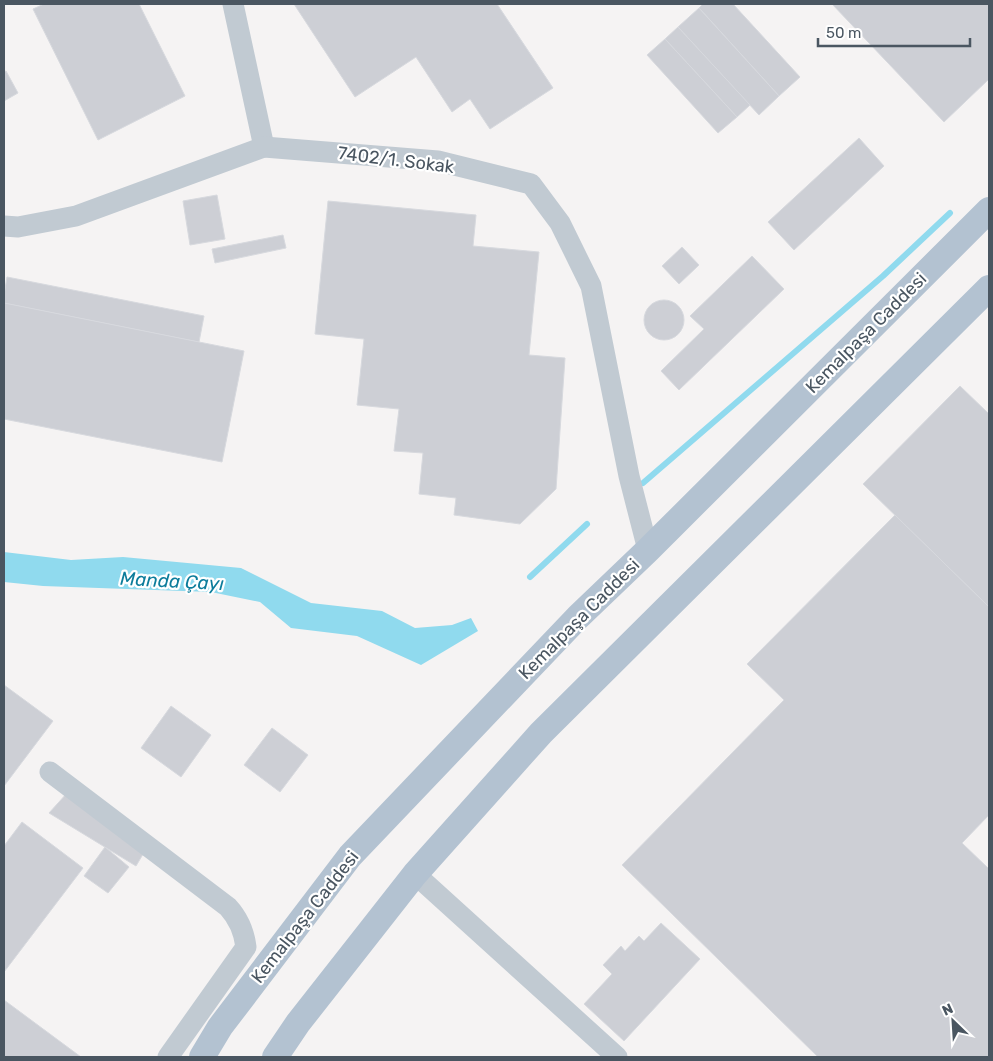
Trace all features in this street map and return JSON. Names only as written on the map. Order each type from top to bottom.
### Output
[{"type":"main road","name":"Kemalpaşa Caddesi","points":[[202,1057],[220,1027],[350,856],[578,617],[648,550],[989,210]]},
{"type":"main road","points":[[275,1057],[298,1023],[415,874],[540,733],[989,288]]},
{"type":"street","points":[[233,4],[264,147]]},
{"type":"street","name":"7402/1. Sokak","points":[[4,226],[18,227],[76,216],[264,147],[438,161],[530,184],[560,223],[591,286],[629,476],[648,550]]},
{"type":"street","points":[[50,772],[228,907],[236,916],[241,926],[245,936],[246,947],[168,1057]]},
{"type":"street","points":[[415,874],[617,1057]]},
{"type":"water","name":"Manda Çayı","points":[[4,552],[71,560],[123,557],[241,568],[311,603],[382,611],[415,628],[452,625],[471,618],[478,631],[421,665],[357,636],[291,628],[260,602],[211,592],[43,586],[4,582]]},
{"type":"building","points":[[44,4],[139,4],[185,96],[98,140],[33,9]]},
{"type":"building","points":[[294,4],[497,4],[553,88],[490,129],[470,99],[452,112],[416,57],[355,97]]},
{"type":"building","points":[[703,4],[733,4],[800,77],[779,96],[699,8]]},
{"type":"building","points":[[832,4],[989,4],[989,79],[944,122]]},
{"type":"building","points":[[699,8],[779,96],[759,115],[678,27]]},
{"type":"building","points":[[678,27],[750,105],[737,117],[665,39]]},
{"type":"building","points":[[665,39],[737,117],[718,133],[647,55]]},
{"type":"building","points":[[6,71],[18,93],[4,101],[4,72]]},
{"type":"building","points":[[859,138],[884,166],[794,250],[768,222]]},
{"type":"building","points":[[217,195],[225,239],[190,245],[183,201]]},
{"type":"building","points":[[328,201],[476,215],[473,246],[539,252],[529,355],[565,358],[556,489],[520,524],[454,515],[456,498],[419,494],[423,453],[394,451],[399,409],[357,405],[364,339],[315,334]]},
{"type":"building","points":[[283,235],[286,248],[215,263],[212,249]]},
{"type":"building","points":[[682,247],[699,265],[679,284],[662,266]]},
{"type":"building","points":[[752,256],[784,289],[679,390],[661,371],[704,329],[690,316]]},
{"type":"building","points":[[7,277],[204,316],[199,342],[4,303]]},
{"type":"building","points":[[668,300],[675,303],[681,309],[684,320],[683,328],[675,337],[668,340],[660,340],[653,337],[645,328],[644,316],[647,309],[656,301]]},
{"type":"building","points":[[4,303],[244,351],[222,462],[4,419]]},
{"type":"building","points":[[960,386],[989,414],[989,607],[863,484]]},
{"type":"building","points":[[895,515],[989,607],[989,815],[962,843],[989,869],[989,1057],[818,1057],[622,865],[784,700],[747,664]]},
{"type":"building","points":[[4,685],[53,721],[4,786]]},
{"type":"building","points":[[171,706],[211,735],[181,777],[141,748]]},
{"type":"building","points":[[272,728],[308,755],[280,792],[244,765]]},
{"type":"building","points":[[68,792],[146,849],[136,866],[49,813]]},
{"type":"building","points":[[22,822],[83,868],[4,972],[4,846]]},
{"type":"building","points":[[105,847],[129,867],[108,893],[84,876]]},
{"type":"building","points":[[661,923],[700,959],[624,1041],[584,1004],[612,974],[603,965],[621,946],[625,951],[639,936],[644,941]]},
{"type":"building","points":[[4,1000],[81,1057],[4,1057]]},
{"type":"waterway","points":[[643,483],[883,276],[950,213]]},
{"type":"waterway","points":[[530,577],[587,524]]}]
